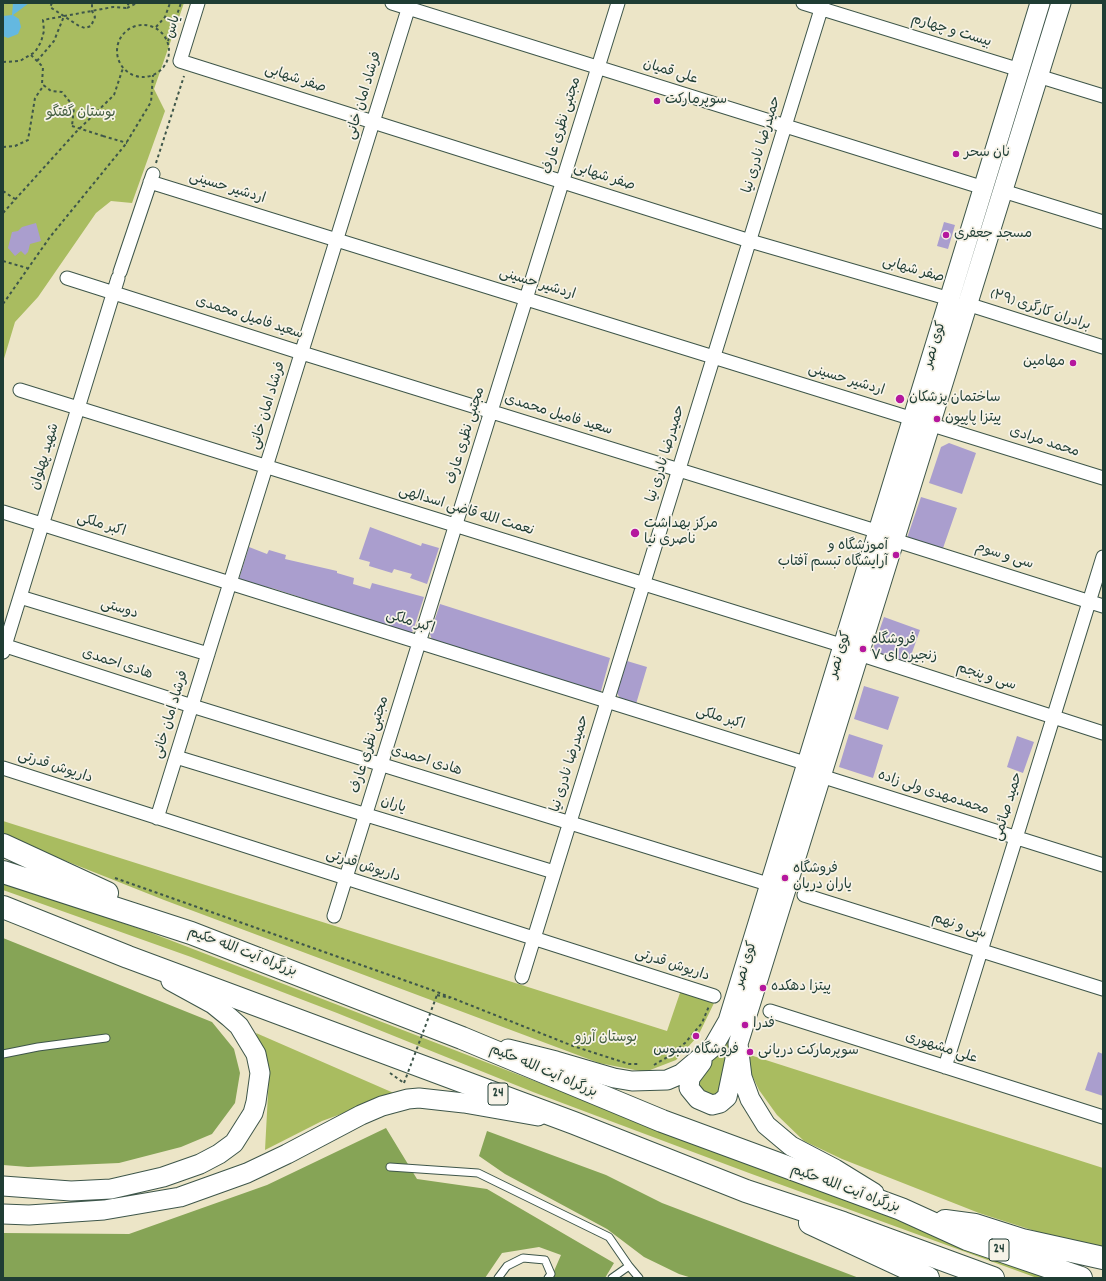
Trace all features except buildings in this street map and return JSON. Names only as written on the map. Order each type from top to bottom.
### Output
[{"type":"highway","points":[[3,845],[191,933]]},
{"type":"highway","name":"بزرگراه آیت الله حکیم","points":[[3,872],[191,933],[462,1038],[662,1121],[910,1213],[967,1239],[1081,1278]]},
{"type":"highway","name":"24","points":[[3,907],[128,957],[574,1123],[746,1191],[843,1223],[993,1278]]},
{"type":"highway","points":[[3,920],[128,957]]},
{"type":"highway","points":[[746,1191],[840,1239],[903,1265],[928,1278]]},
{"type":"highway","points":[[910,1213],[975,1225],[1022,1240],[1103,1258]]},
{"type":"main road","name":"کوی نصر","points":[[959,302],[984,188],[1040,3]]},
{"type":"main road","name":"کوی نصر","points":[[910,1213],[835,1169],[791,1146],[772,1132],[759,1116],[750,1099],[742,1077],[738,1044],[815,770],[886,536],[959,302],[1003,191],[1061,3]]},
{"type":"main road","name":"کوی نصر","points":[[462,1038],[556,1061],[606,1076],[632,1081],[667,1080],[681,1074],[713,1047],[728,1022],[771,886],[815,770]]},
{"type":"main road","points":[[3,1186],[71,1191],[111,1189],[163,1178],[200,1164],[219,1154],[234,1143],[253,1113],[259,1091],[260,1073],[256,1054],[239,1026],[213,1004],[128,957]]},
{"type":"main road","points":[[713,1047],[690,1078],[689,1083],[692,1094],[698,1099],[712,1105],[720,1103],[727,1097],[738,1044]]},
{"type":"main road","points":[[3,1214],[29,1215],[104,1210],[180,1197],[247,1173],[287,1154],[360,1115],[382,1106],[408,1099],[419,1098],[464,1103],[574,1123]]},
{"type":"main road","points":[[28,1188],[29,1215]]},
{"type":"street","name":"یاس","points":[[184,62],[198,3]]},
{"type":"street","name":"علی قمیان","points":[[392,3],[410,6],[598,67],[984,188]]},
{"type":"street","name":"مجتبی نظری عارف","points":[[334,916],[618,3]]},
{"type":"street","name":"بیست و چهارم","points":[[803,3],[822,6],[1020,70]]},
{"type":"street","name":"فرشاد امان خانی","points":[[157,818],[410,6]]},
{"type":"street","name":"حمیدرضا نادری نیا","points":[[522,977],[822,6]]},
{"type":"street","name":"صفر شهابی","points":[[184,62],[750,241],[959,302]]},
{"type":"street","points":[[1038,76],[1103,96]]},
{"type":"street","name":"اردشیر حسینی","points":[[152,178],[337,239],[922,421]]},
{"type":"street","name":"شهید پهلوان","points":[[4,648],[119,275],[152,178]]},
{"type":"street","points":[[1003,191],[1103,222]]},
{"type":"street","name":"سعید فامیل محمدی","points":[[67,278],[886,536]]},
{"type":"street","name":"برادران کارگری (۲۹)","points":[[959,302],[1103,347]]},
{"type":"street","name":"نعمت الله قاضی اسدالهی","points":[[20,390],[456,525],[851,650]]},
{"type":"street","name":"محمد مرادی","points":[[922,421],[1103,478]]},
{"type":"street","name":"اکبر ملکی","points":[[3,512],[607,701],[815,770]]},
{"type":"street","name":"سی و سوم","points":[[886,536],[1103,606]]},
{"type":"street","name":"حمید صائمی","points":[[945,1067],[1103,557]]},
{"type":"street","name":"دوستی","points":[[20,597],[208,654]]},
{"type":"street","name":"هادی احمدی","points":[[4,648],[771,886]]},
{"type":"street","name":"سی و پنجم","points":[[851,650],[1053,717],[1103,732]]},
{"type":"street","name":"یاران","points":[[176,757],[554,872]]},
{"type":"street","name":"داریوش قدرتی","points":[[3,768],[714,996]]},
{"type":"street","name":"محمدمهدی ولی زاده","points":[[815,770],[1016,838],[1103,865]]},
{"type":"street","name":"سی و نهم","points":[[804,895],[1103,989]]},
{"type":"street","name":"علی مشهوری","points":[[770,1011],[1103,1117]]},
{"type":"lane","points":[[3,1054],[38,1047],[106,1038]]},
{"type":"lane","points":[[390,1167],[478,1173],[609,1237],[638,1278]]},
{"type":"lane","points":[[498,1278],[507,1266],[523,1258],[545,1260],[551,1274],[548,1278]]},
{"type":"lane","points":[[612,1278],[629,1266]]},
{"type":"path","points":[[52,3],[50,7],[79,26],[86,28],[91,26],[94,22],[95,17],[92,11],[92,3]]},
{"type":"path","points":[[112,3],[113,8]]},
{"type":"path","points":[[126,8],[129,3]]},
{"type":"path","points":[[3,62],[20,61],[31,55],[41,42],[44,31],[43,20],[92,11],[126,8],[137,3]]},
{"type":"path","points":[[155,28],[165,17],[170,3]]},
{"type":"path","points":[[168,41],[159,29],[144,24],[127,29],[118,43],[117,53],[123,68],[130,74],[140,77],[153,75],[163,68],[169,58],[168,41],[180,3]]},
{"type":"path","points":[[37,61],[54,40],[64,16]]},
{"type":"path","points":[[31,55],[43,67],[42,84],[51,91],[62,92],[74,107],[72,126],[127,143]]},
{"type":"path","points":[[152,178],[184,62]]},
{"type":"path","points":[[3,213],[79,128],[114,95],[123,68]]},
{"type":"path","points":[[3,304],[50,237],[127,143],[151,102],[153,75]]},
{"type":"path","points":[[3,147],[16,146],[28,140],[35,98],[44,86]]},
{"type":"path","points":[[3,191],[15,199]]},
{"type":"path","points":[[3,262],[27,268]]},
{"type":"path","points":[[112,876],[458,999],[573,1046],[629,1064],[641,1064]]},
{"type":"path","points":[[388,1072],[404,1083],[437,995],[458,999]]},
{"type":"path","points":[[648,1065],[654,1065],[669,1056],[685,1043],[702,1023],[714,996]]},
{"type":"green space","name":"بوستان گفتگو","points":[[3,3],[184,3],[154,89],[165,111],[132,203],[111,201],[96,213],[38,297],[15,322],[3,362]]},
{"type":"green space","name":"بوستان آرزو","points":[[3,821],[667,1031],[681,990],[715,1001],[698,1036],[676,1060],[645,1072],[599,1063],[164,900],[3,836]]},
{"type":"green space","points":[[3,882],[149,932],[734,1158],[1062,1278],[1037,1278],[749,1173],[533,1092],[337,1013],[191,957],[3,890]]},
{"type":"green space","points":[[3,938],[212,1022],[234,1049],[240,1073],[235,1103],[212,1134],[181,1147],[119,1163],[28,1167],[3,1165]]},
{"type":"green space","points":[[730,1030],[731,1036],[728,1049],[726,1084],[713,1098],[698,1089],[698,1076]]},
{"type":"green space","points":[[256,1033],[396,1094],[322,1121],[265,1150],[269,1075]]},
{"type":"green space","points":[[747,1054],[1103,1168],[1103,1247],[1063,1240],[979,1213],[842,1159],[804,1141],[777,1115],[759,1090],[751,1073]]},
{"type":"green space","points":[[386,1128],[417,1179],[487,1189],[614,1263],[605,1278],[551,1278],[561,1255],[539,1247],[502,1253],[485,1278],[3,1278],[3,1233],[129,1234],[267,1185]]},
{"type":"green space","points":[[487,1131],[606,1175],[662,1203],[859,1278],[692,1278],[679,1274],[644,1257],[607,1229],[505,1174],[479,1156]]},
{"type":"water","points":[[13,3],[29,3],[13,15],[19,19],[21,27],[18,34],[8,38],[3,36],[3,16],[12,15]]},
{"type":"place","name":"سوپرمارکت","points":[[657,101]]},
{"type":"place","name":"نان سحر","points":[[956,154]]},
{"type":"place","name":"مسجد جعفری","points":[[946,235]]},
{"type":"place","name":"مهامین","points":[[1073,363]]},
{"type":"place","name":"ساختمان پزشکان","points":[[900,399]]},
{"type":"place","name":"پیتزا پاپیون","points":[[937,419]]},
{"type":"place","name":"مرکز بهداشت ناصری نیا","points":[[635,533]]},
{"type":"place","name":"آموزشگاه و آرایشگاه تبسم آفتاب","points":[[896,555]]},
{"type":"place","name":"فروشگاه زنجیره ای ۷","points":[[863,649]]},
{"type":"place","name":"فروشگاه یاران دریان","points":[[785,878]]},
{"type":"place","name":"پیتزا دهکده","points":[[763,988]]},
{"type":"place","name":"فدرا","points":[[745,1025]]},
{"type":"place","name":"فروشگاه سبوس","points":[[696,1036]]},
{"type":"place","name":"سوپرمارکت دریانی","points":[[750,1052]]}]
